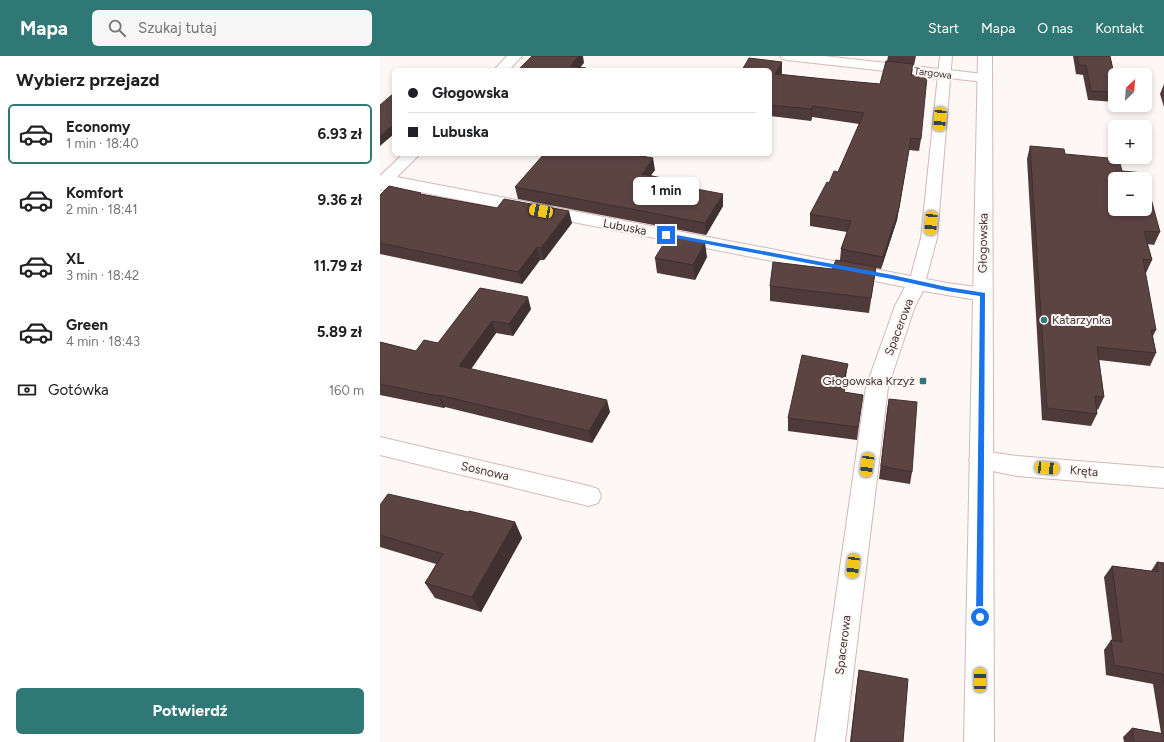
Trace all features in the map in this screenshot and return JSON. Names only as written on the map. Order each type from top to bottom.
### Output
[{"type":"street","points":[[503,68],[515,56]]},
{"type":"street","name":"Targowa","points":[[787,56],[984,78]]},
{"type":"street","name":"Głogowska","points":[[979,742],[985,56]]},
{"type":"street","points":[[382,183],[410,156]]},
{"type":"street","name":"Lubuska","points":[[382,183],[917,282],[947,289],[983,294]]},
{"type":"street","name":"Spacerowa","points":[[830,742],[877,387],[905,306],[917,282]]},
{"type":"street","name":"Sosnowa","points":[[380,446],[589,496]]},
{"type":"street","name":"Kręta","points":[[981,460],[1017,466],[1164,478]]},
{"type":"lane","name":"Spacerowa","points":[[917,282],[929,238],[946,56]]},
{"type":"building","points":[[532,56],[578,56],[570,66],[586,68],[520,68]]},
{"type":"building","points":[[1077,56],[1110,56],[1113,68],[1108,68],[1108,92],[1091,91],[1086,65],[1079,65]]},
{"type":"building","points":[[749,58],[782,62],[775,74],[880,84],[886,61],[913,64],[911,75],[927,77],[921,139],[911,138],[899,208],[883,257],[841,249],[851,221],[810,214],[827,182],[829,183],[834,171],[838,172],[864,113],[813,106],[811,109],[772,105],[772,68],[743,68]]},
{"type":"building","points":[[392,95],[392,126],[380,136],[380,105]]},
{"type":"building","points":[[1030,146],[1064,149],[1065,154],[1108,158],[1108,164],[1120,164],[1122,171],[1133,172],[1108,172],[1108,216],[1152,216],[1152,202],[1160,232],[1144,231],[1152,260],[1143,259],[1156,330],[1151,330],[1156,353],[1097,347],[1104,397],[1095,396],[1097,414],[1047,408]]},
{"type":"building","points":[[542,156],[642,156],[653,158],[642,174],[662,178],[659,182],[723,194],[705,223],[515,187]]},
{"type":"building","points":[[389,186],[421,193],[420,194],[497,208],[504,199],[569,211],[541,248],[537,247],[518,272],[380,243],[380,195]]},
{"type":"building","points":[[669,235],[705,242],[693,265],[655,258]]},
{"type":"building","points":[[836,260],[876,267],[871,298],[770,286],[773,262],[832,269]]},
{"type":"building","points":[[480,288],[528,297],[509,324],[492,321],[459,366],[607,400],[589,431],[439,395],[380,384],[380,342],[416,351],[424,340],[438,343]]},
{"type":"building","points":[[802,355],[848,364],[841,388],[845,388],[844,392],[863,395],[858,427],[788,418]]},
{"type":"building","points":[[889,399],[917,402],[912,472],[881,466]]},
{"type":"building","points":[[388,494],[515,522],[472,597],[425,583],[443,554],[380,535],[380,505]]},
{"type":"building","points":[[1157,562],[1164,563],[1164,684],[1162,674],[1114,665],[1111,640],[1122,642],[1112,566],[1158,572]]},
{"type":"building","points":[[859,670],[908,679],[903,742],[851,742]]},
{"type":"building","points":[[1132,728],[1164,734],[1164,742],[1134,742]]},
{"type":"place","name":"Katarzynka","points":[[1044,320]]},
{"type":"place","name":"Głogowska Krzyż","points":[[923,381]]},
{"type":"route","points":[[666,235],[892,277],[947,289],[983,294],[980,617]]}]
